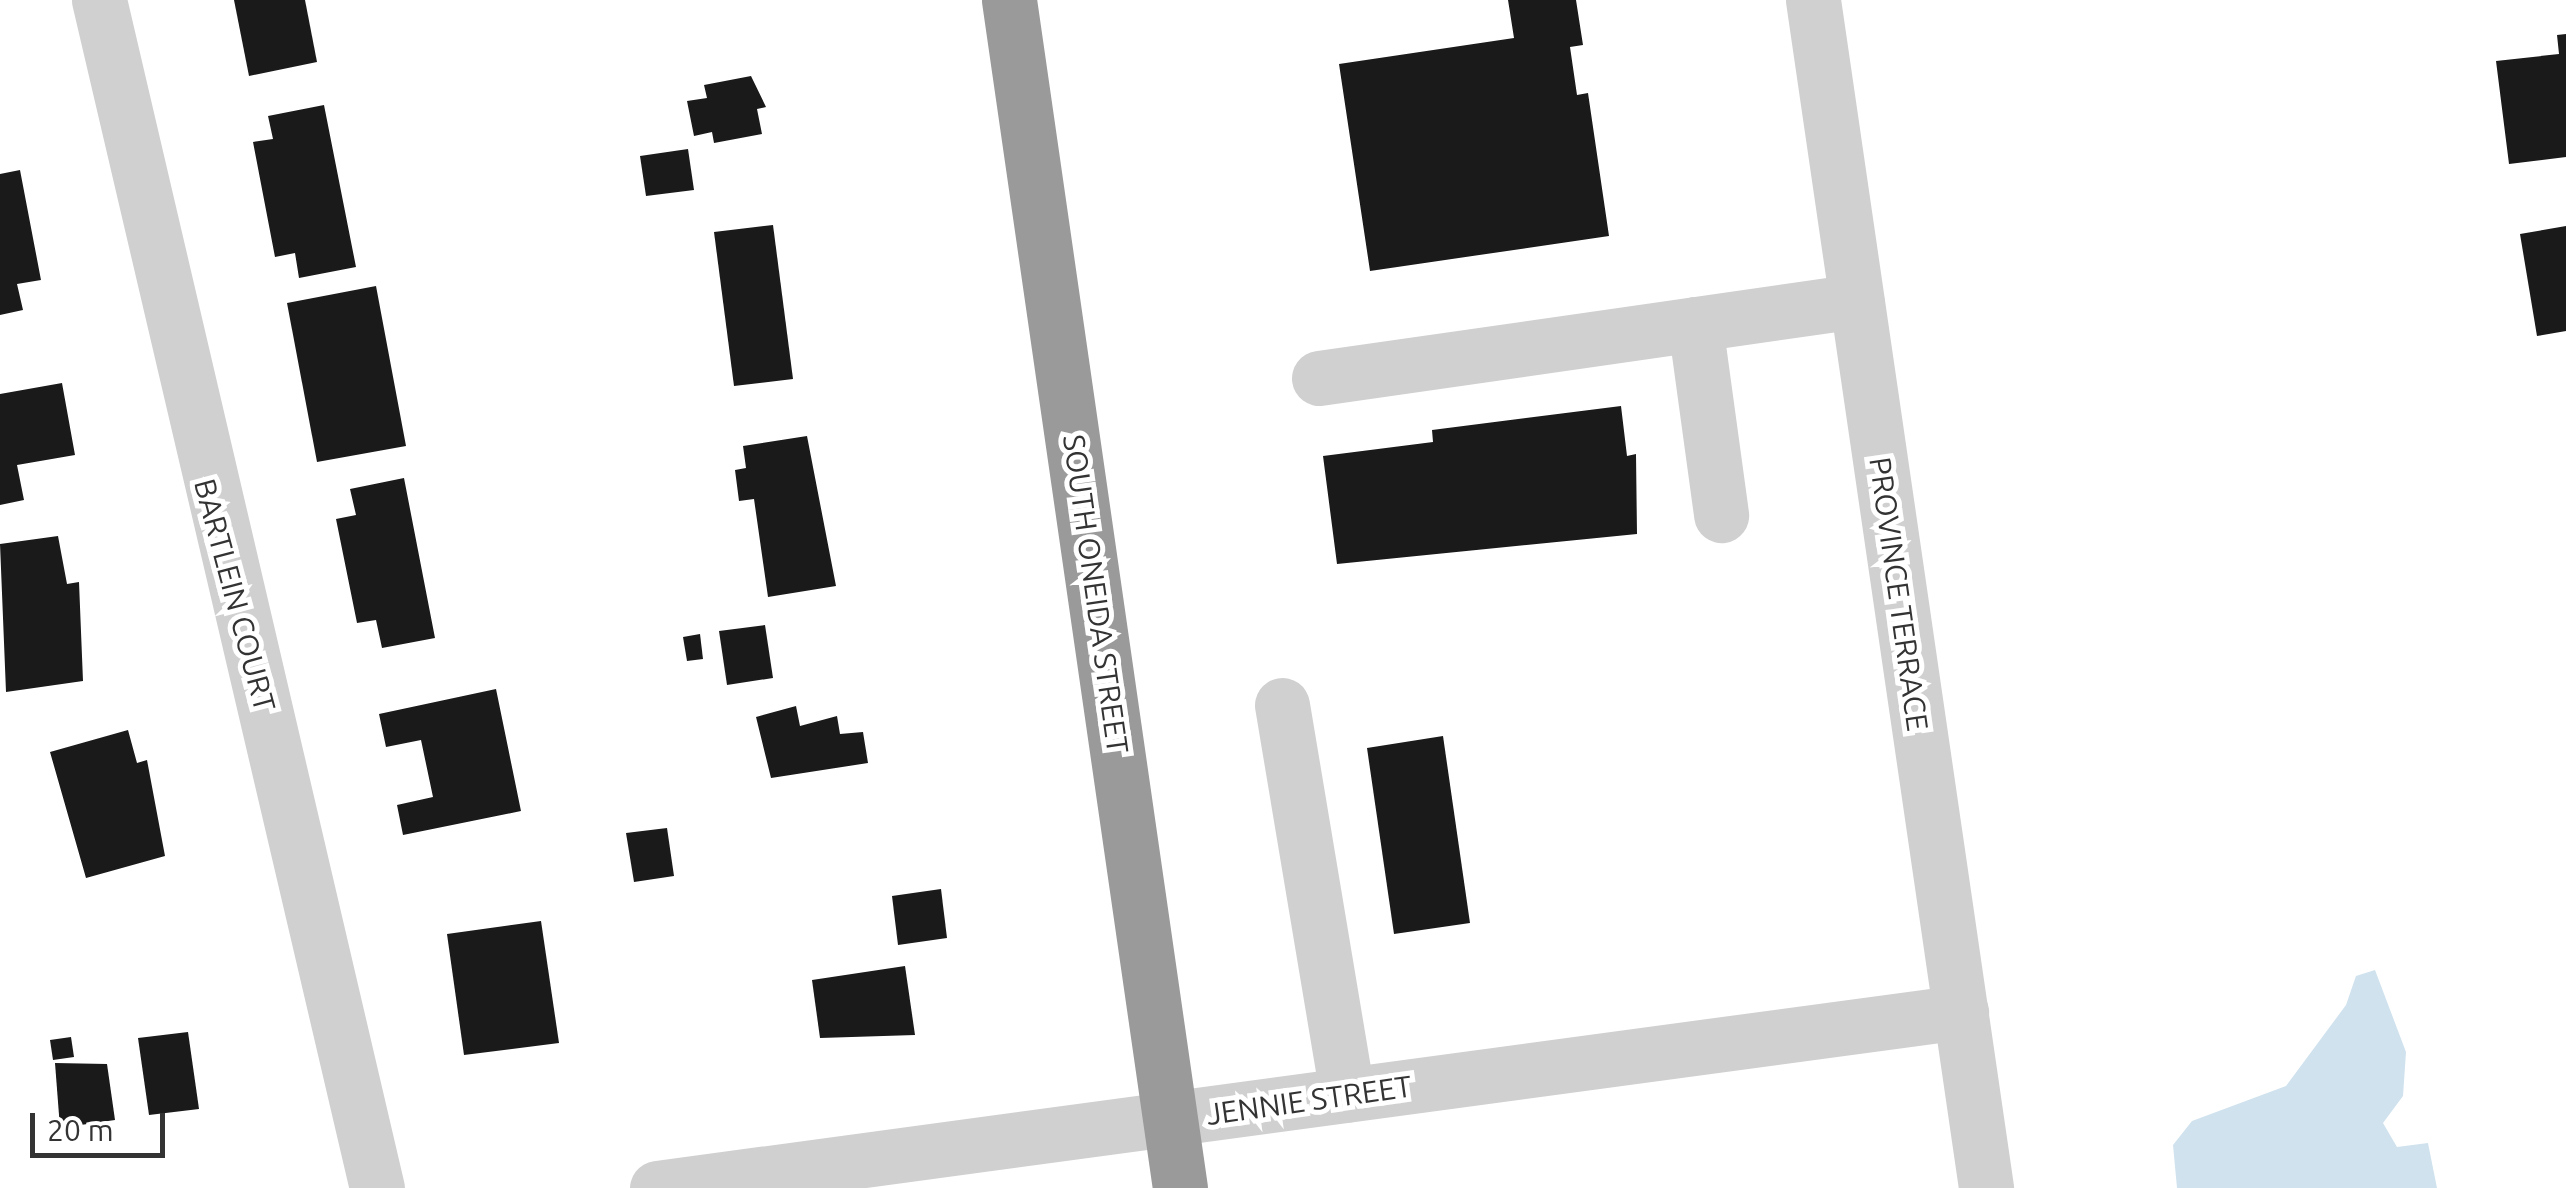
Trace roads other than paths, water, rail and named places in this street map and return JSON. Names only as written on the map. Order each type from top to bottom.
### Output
[{"type":"highway","name":"SOUTH ONEIDA STREET","points":[[1010,0],[1180,1188]]},
{"type":"street","name":"BARTLEIN COURT","points":[[99,0],[208,495],[290,805],[377,1188]]},
{"type":"street","name":"PROVINCE TERRACE","points":[[1813,0],[1986,1188]]},
{"type":"street","points":[[1319,378],[1856,301]]},
{"type":"street","points":[[1694,324],[1722,515]]},
{"type":"street","points":[[1282,704],[1347,1094]]},
{"type":"street","name":"JENNIE STREET","points":[[657,1188],[1960,1012]]},
{"type":"water","points":[[2375,970],[2406,1052],[2403,1096],[2383,1123],[2397,1147],[2428,1143],[2437,1188],[2177,1188],[2173,1145],[2192,1121],[2286,1086],[2346,1005],[2356,976]]}]
